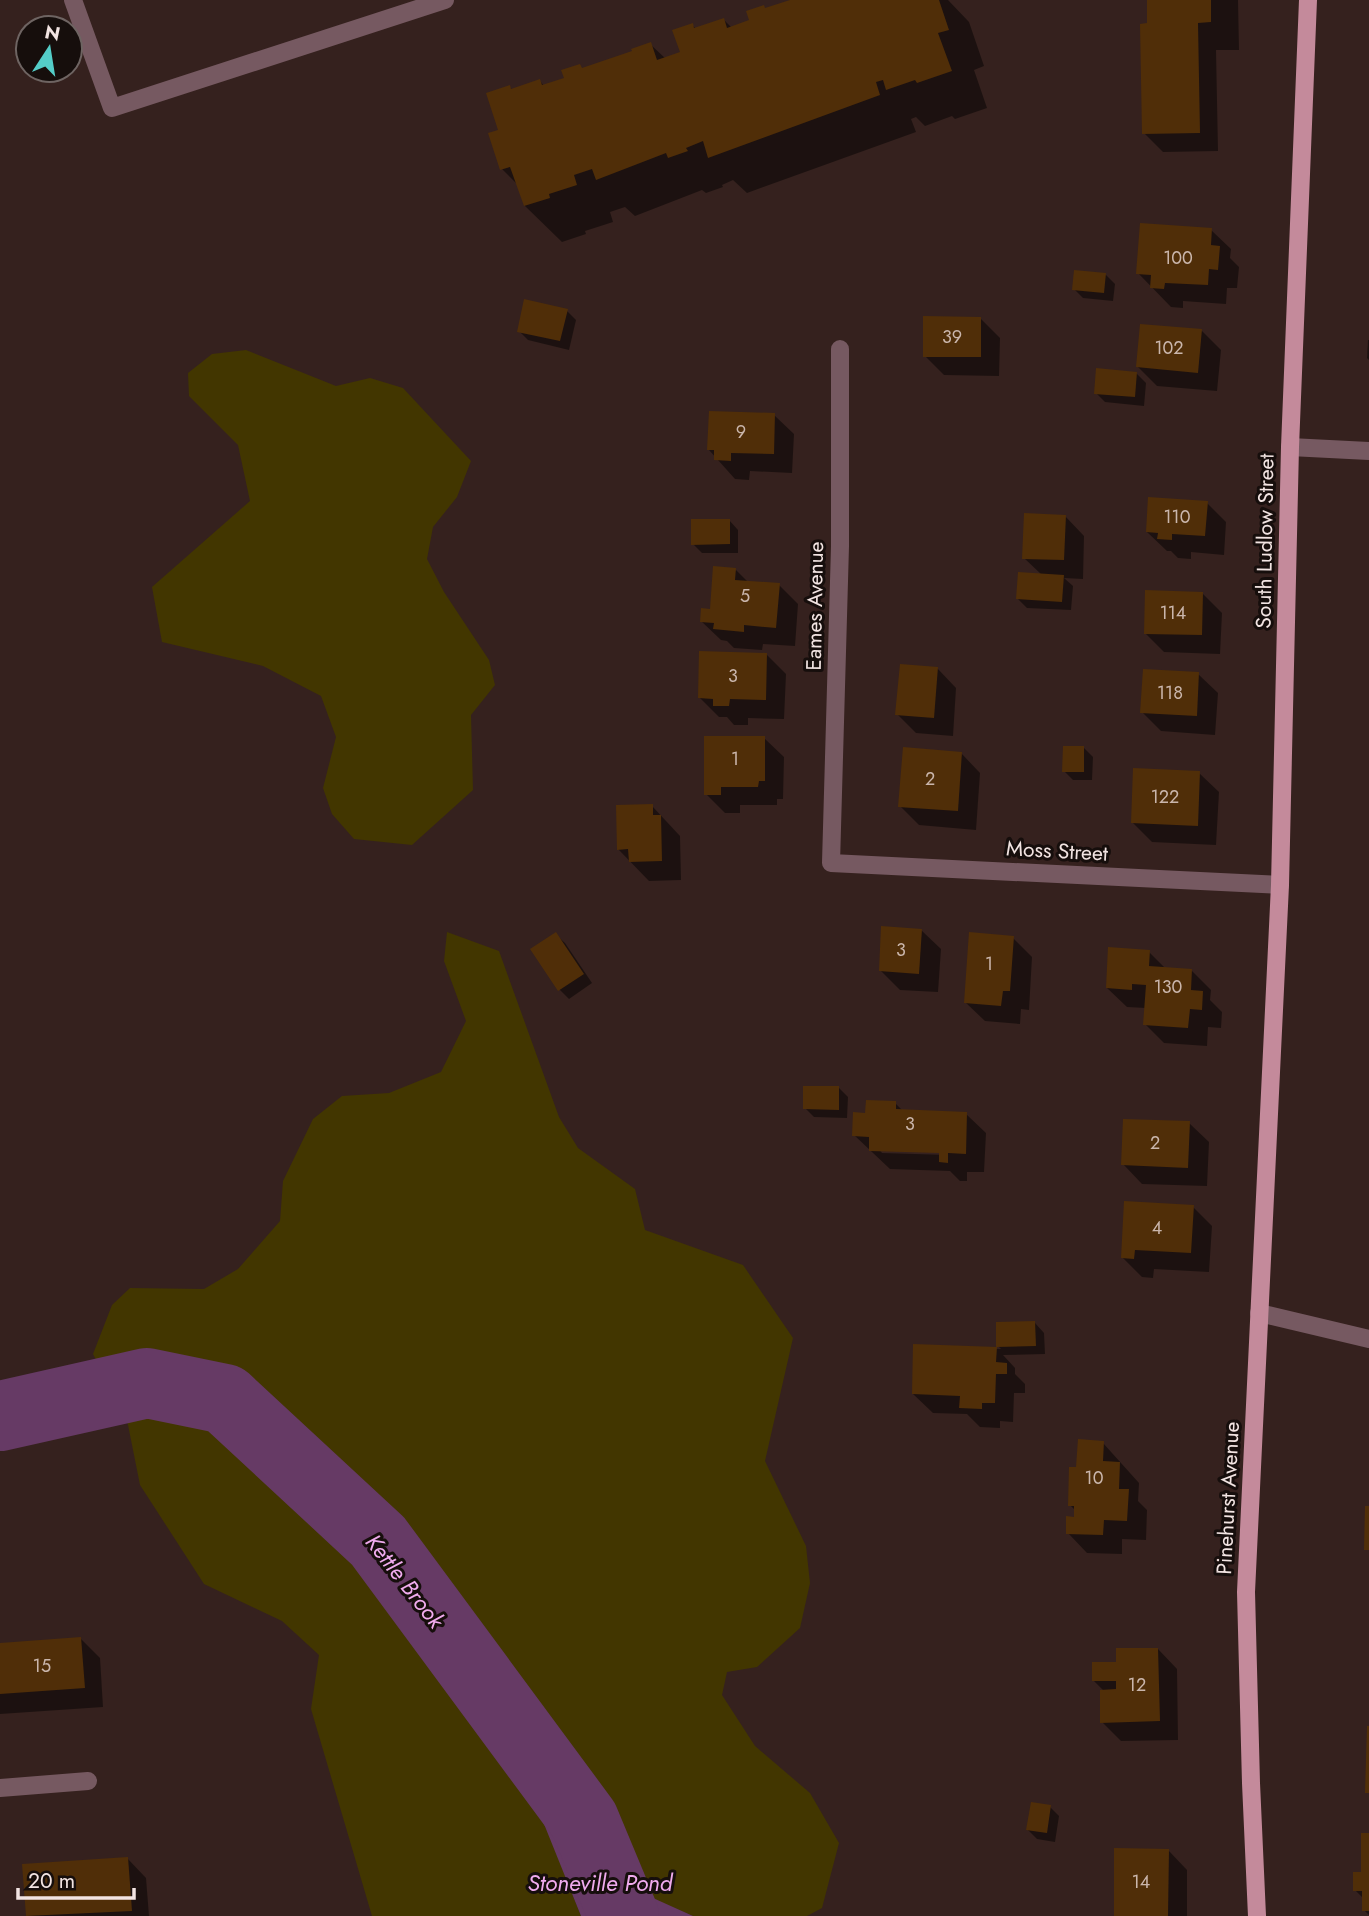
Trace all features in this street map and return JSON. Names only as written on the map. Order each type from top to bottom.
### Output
[{"type":"main road","name":"South Ludlow Street","points":[[1271,1083],[1280,885],[1290,447],[1308,0]]},
{"type":"main road","name":"Pinehurst Avenue","points":[[1257,1916],[1246,1592],[1271,1083]]},
{"type":"street","points":[[74,0],[112,108],[445,0]]},
{"type":"street","name":"Eames Avenue","points":[[831,863],[840,546],[840,349]]},
{"type":"street","points":[[1290,447],[1369,452]]},
{"type":"street","name":"Moss Street","points":[[831,863],[1280,885]]},
{"type":"street","points":[[1259,1313],[1369,1339]]},
{"type":"street","points":[[0,1788],[88,1781]]},
{"type":"shaded area","points":[[246,350],[336,386],[370,378],[403,388],[471,461],[457,497],[433,527],[427,559],[444,592],[489,660],[495,685],[471,715],[473,790],[412,845],[354,839],[332,814],[323,788],[336,737],[321,696],[263,666],[162,642],[152,587],[250,501],[238,445],[189,396],[188,373],[212,354]]},
{"type":"shaded area","points":[[447,932],[499,951],[559,1117],[578,1148],[635,1189],[645,1230],[743,1265],[793,1338],[765,1461],[806,1546],[810,1583],[800,1628],[757,1667],[727,1672],[722,1695],[755,1746],[810,1793],[839,1843],[822,1908],[807,1916],[693,1916],[653,1899],[584,1820],[543,1819],[581,1916],[372,1916],[311,1709],[319,1655],[282,1621],[204,1584],[140,1485],[127,1420],[93,1354],[112,1305],[130,1288],[204,1289],[238,1269],[280,1221],[283,1181],[313,1119],[342,1096],[389,1093],[441,1072],[466,1021],[444,961]]},
{"type":"water","name":"Stoneville Pond","points":[[542,1819],[584,1820],[653,1898],[693,1916],[581,1916]]},
{"type":"building","points":[[790,0],[939,0],[949,30],[938,33],[952,71],[886,90],[883,80],[876,82],[880,95],[708,158],[703,141],[686,148],[688,151],[668,158],[666,153],[596,180],[592,169],[574,175],[577,185],[549,194],[550,198],[524,206],[510,167],[500,170],[488,133],[498,130],[486,93],[510,85],[511,89],[540,79],[542,85],[564,78],[561,70],[580,64],[582,68],[651,42],[657,60],[680,52],[672,30],[693,23],[694,28],[724,18],[727,28],[749,20],[746,11]]},
{"type":"building","points":[[1147,0],[1211,0],[1211,22],[1198,23],[1200,133],[1142,134],[1140,24],[1147,23]]},
{"type":"building","points":[[1140,223],[1212,228],[1211,245],[1220,246],[1218,270],[1209,269],[1208,285],[1165,283],[1164,289],[1150,288],[1151,275],[1136,274]]},
{"type":"building","points":[[1074,270],[1106,273],[1104,293],[1072,290]]},
{"type":"building","points":[[524,299],[568,309],[560,341],[517,332]]},
{"type":"building","points":[[923,316],[981,317],[981,357],[923,357]]},
{"type":"building","points":[[1140,324],[1202,329],[1198,373],[1136,367]]},
{"type":"building","points":[[1096,368],[1137,372],[1135,397],[1094,394]]},
{"type":"building","points":[[709,411],[775,413],[774,454],[731,453],[731,461],[714,460],[714,450],[707,450]]},
{"type":"building","points":[[1148,497],[1208,501],[1205,536],[1172,534],[1172,540],[1157,539],[1158,533],[1146,532]]},
{"type":"building","points":[[1024,513],[1066,515],[1064,560],[1022,559]]},
{"type":"building","points":[[691,519],[730,519],[730,544],[691,545]]},
{"type":"building","points":[[713,566],[736,568],[735,580],[780,583],[776,628],[744,625],[744,632],[713,629],[714,623],[700,622],[701,608],[710,609]]},
{"type":"building","points":[[1018,572],[1064,575],[1062,602],[1016,599]]},
{"type":"building","points":[[1145,590],[1203,592],[1202,635],[1144,634]]},
{"type":"building","points":[[699,651],[767,653],[766,700],[730,699],[729,706],[713,706],[713,699],[698,698]]},
{"type":"building","points":[[900,664],[938,667],[934,718],[895,715]]},
{"type":"building","points":[[1143,669],[1199,672],[1197,716],[1140,713]]},
{"type":"building","points":[[704,736],[765,736],[765,781],[759,781],[758,787],[721,787],[721,795],[704,795]]},
{"type":"building","points":[[1063,746],[1084,746],[1084,772],[1062,772]]},
{"type":"building","points":[[903,747],[962,752],[958,811],[898,807]]},
{"type":"building","points":[[1133,768],[1200,771],[1198,826],[1131,823]]},
{"type":"building","points":[[653,804],[653,815],[661,815],[662,861],[629,862],[628,849],[617,850],[616,805]]},
{"type":"building","points":[[881,926],[922,929],[919,974],[879,971]]},
{"type":"building","points":[[556,932],[584,974],[558,991],[530,949]]},
{"type":"building","points":[[969,932],[1014,936],[1010,991],[1003,991],[1001,1006],[964,1003]]},
{"type":"building","points":[[1108,947],[1150,950],[1149,966],[1192,969],[1191,990],[1203,991],[1202,1010],[1190,1009],[1188,1028],[1143,1025],[1146,985],[1132,984],[1132,990],[1106,988]]},
{"type":"building","points":[[803,1086],[839,1086],[839,1110],[803,1109]]},
{"type":"building","points":[[866,1100],[896,1101],[896,1109],[967,1112],[966,1154],[948,1153],[948,1163],[939,1162],[939,1153],[869,1151],[869,1137],[852,1136],[853,1112],[865,1113]]},
{"type":"building","points":[[1123,1119],[1190,1121],[1188,1168],[1121,1165]]},
{"type":"building","points":[[1124,1201],[1194,1205],[1191,1253],[1135,1250],[1134,1259],[1121,1258]]},
{"type":"building","points":[[1035,1321],[1036,1346],[996,1347],[996,1322]]},
{"type":"building","points":[[913,1344],[997,1347],[996,1362],[1007,1363],[1007,1374],[996,1374],[995,1403],[982,1403],[982,1409],[959,1408],[960,1396],[912,1394]]},
{"type":"building","points":[[1078,1439],[1104,1441],[1103,1461],[1120,1462],[1119,1489],[1129,1489],[1127,1521],[1104,1520],[1103,1535],[1066,1534],[1066,1516],[1074,1517],[1074,1506],[1068,1506],[1069,1467],[1076,1467]]},
{"type":"building","points":[[1365,1506],[1369,1506],[1369,1550],[1364,1550]]},
{"type":"building","points":[[81,1637],[85,1688],[0,1694],[0,1643]]},
{"type":"building","points":[[1116,1648],[1158,1648],[1160,1721],[1100,1723],[1100,1690],[1116,1689],[1116,1681],[1092,1681],[1092,1662],[1116,1662]]},
{"type":"building","points":[[1367,1726],[1369,1793],[1365,1793]]},
{"type":"building","points":[[1031,1802],[1051,1805],[1047,1833],[1026,1830]]},
{"type":"building","points":[[1361,1833],[1369,1833],[1369,1911],[1362,1911],[1362,1891],[1353,1891],[1353,1872],[1361,1872]]},
{"type":"building","points":[[1114,1848],[1169,1849],[1168,1916],[1114,1916]]},
{"type":"building","points":[[128,1857],[132,1911],[26,1916],[22,1864]]},
{"type":"waterway","name":"Kettle Brook","points":[[0,1416],[147,1383],[225,1399],[378,1541],[584,1820],[624,1916]]}]
